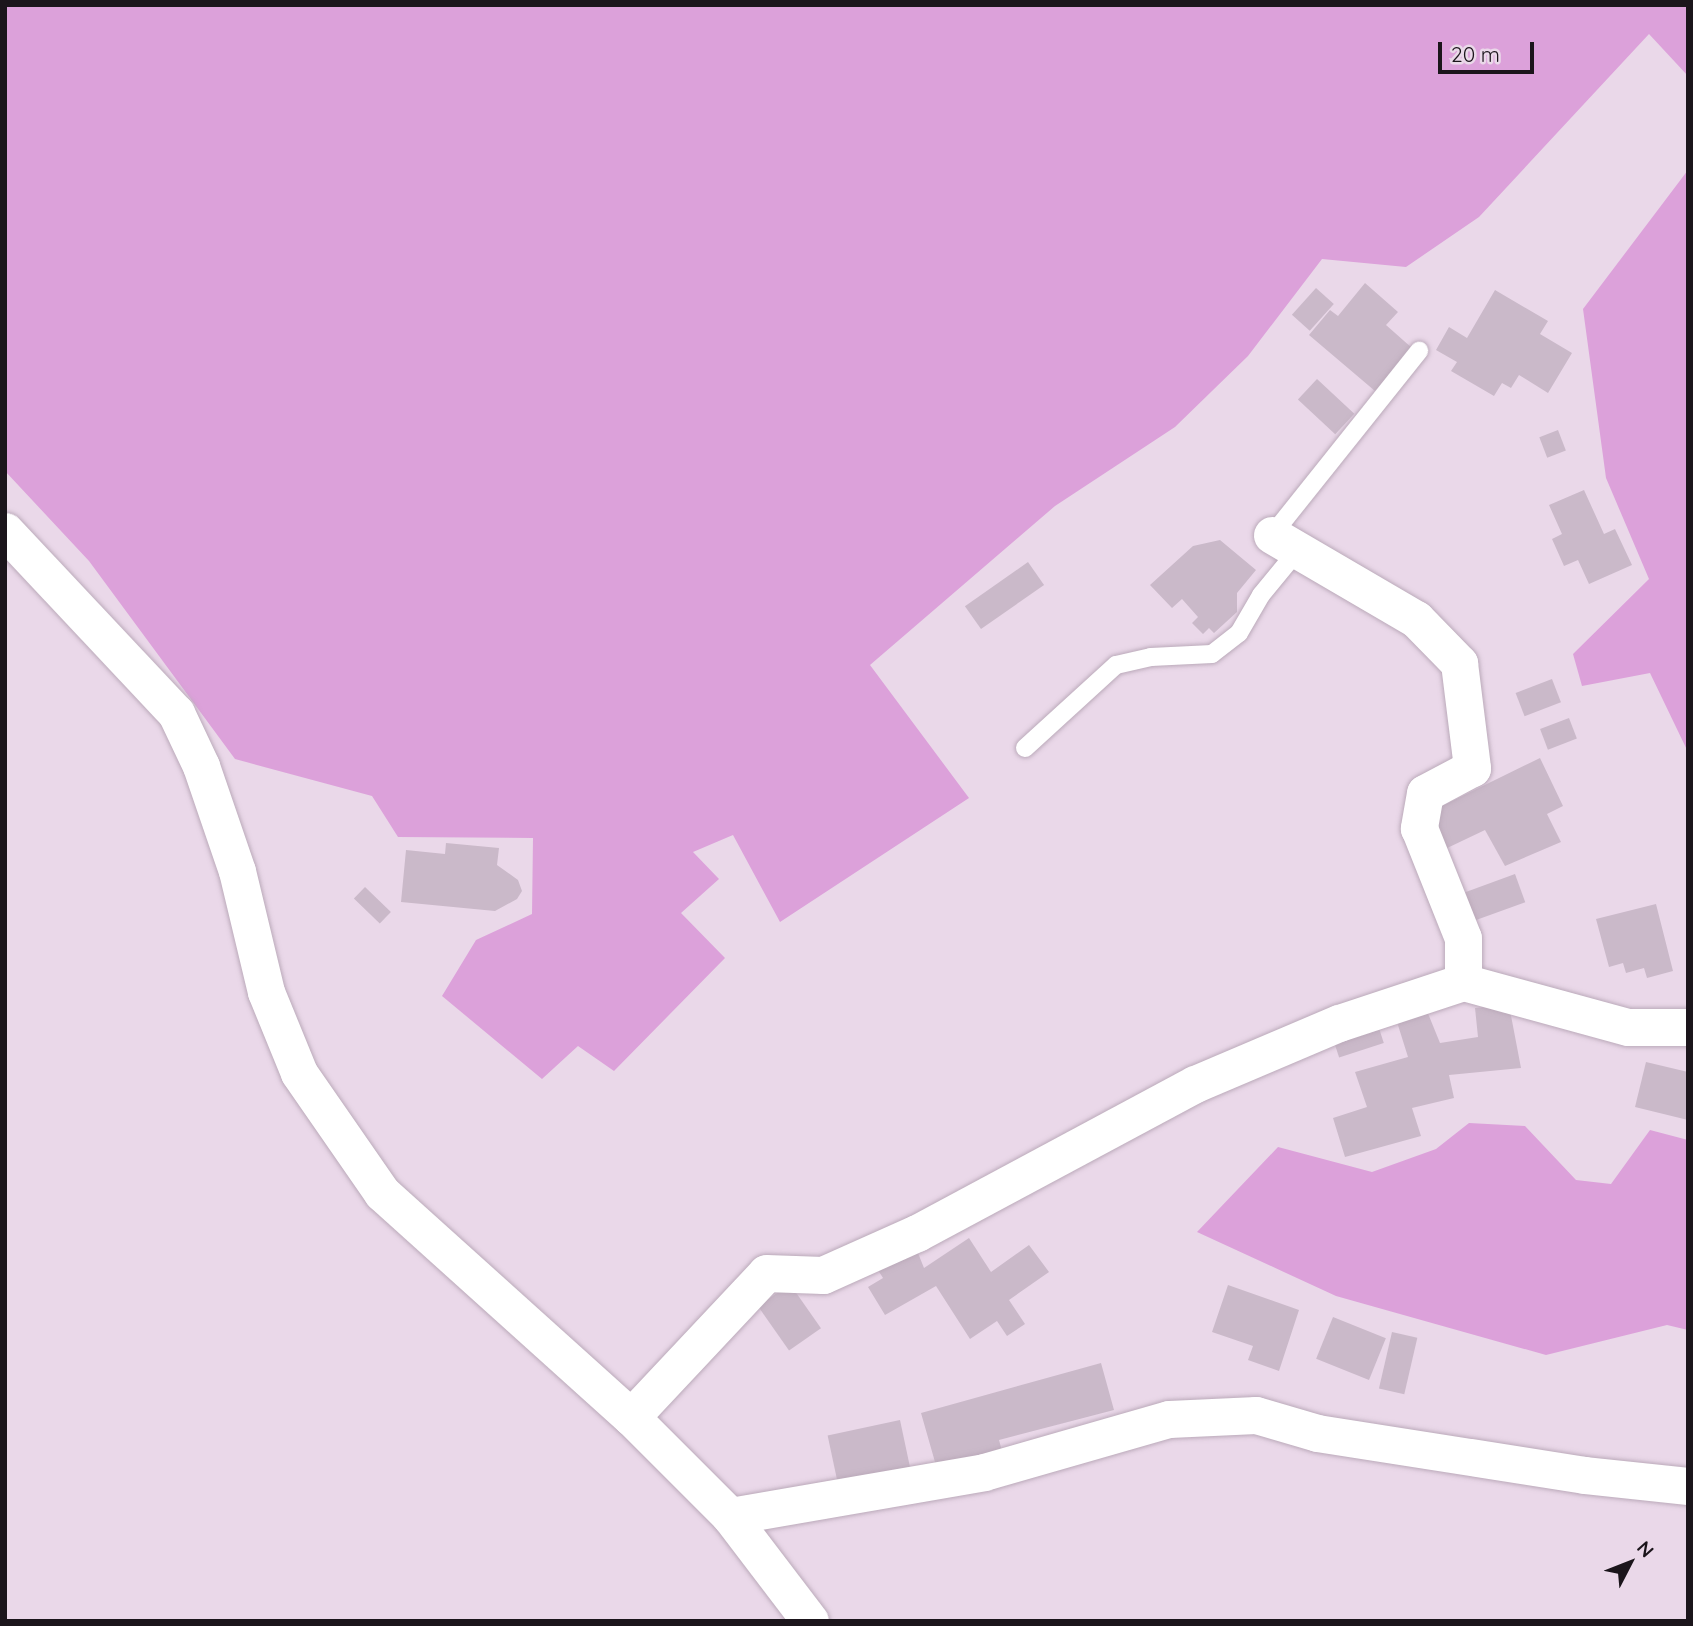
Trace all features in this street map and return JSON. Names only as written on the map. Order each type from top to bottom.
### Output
[{"type":"street","points":[[5,531],[176,713],[201,765],[237,871],[266,992],[299,1073],[375,1182],[631,1417],[730,1516],[810,1621]]},
{"type":"street","points":[[1285,543],[1416,619],[1459,663],[1472,768],[1425,793],[1419,828],[1462,938],[1463,982]]},
{"type":"street","points":[[631,1417],[766,1273],[823,1275],[917,1233],[1195,1083],[1339,1023],[1463,982],[1628,1027],[1688,1027]]},
{"type":"street","points":[[730,1516],[984,1472],[1169,1419],[1256,1415],[1317,1433],[1688,1486]]},
{"type":"lane","points":[[1024,748],[1116,665],[1151,657],[1212,654],[1239,633],[1261,595],[1285,543],[1419,351]]},
{"type":"shaded area","points":[[5,5],[1688,5],[1688,76],[1649,34],[1479,217],[1406,267],[1322,259],[1248,356],[1175,427],[1055,506],[870,665],[969,798],[780,922],[733,835],[693,852],[719,879],[681,913],[725,958],[614,1071],[578,1046],[542,1079],[442,996],[476,940],[532,914],[533,838],[398,837],[372,796],[235,759],[89,561],[5,471]]},
{"type":"shaded area","points":[[1688,170],[1688,752],[1650,673],[1582,686],[1573,654],[1649,579],[1606,478],[1583,309]]},
{"type":"shaded area","points":[[1469,1123],[1525,1126],[1576,1180],[1611,1184],[1650,1130],[1688,1140],[1688,1330],[1667,1325],[1546,1355],[1336,1296],[1197,1232],[1278,1147],[1372,1172],[1436,1149]]},
{"type":"building","points":[[1365,283],[1398,312],[1386,325],[1412,348],[1375,391],[1309,335],[1330,310],[1338,316]]},
{"type":"building","points":[[1316,288],[1334,304],[1310,331],[1292,315]]},
{"type":"building","points":[[1495,290],[1548,321],[1540,334],[1572,353],[1548,393],[1519,375],[1511,388],[1502,383],[1494,396],[1451,371],[1457,362],[1436,350],[1449,327],[1467,338]]},
{"type":"building","points":[[1317,379],[1354,414],[1335,434],[1298,399]]},
{"type":"building","points":[[1558,430],[1566,451],[1547,458],[1539,437]]},
{"type":"building","points":[[1584,490],[1604,534],[1615,529],[1632,565],[1589,584],[1578,560],[1564,566],[1552,539],[1562,534],[1549,505]]},
{"type":"building","points":[[1220,540],[1256,570],[1237,593],[1237,612],[1214,633],[1209,628],[1203,634],[1192,623],[1198,617],[1182,599],[1172,608],[1150,585],[1193,546]]},
{"type":"building","points":[[1028,562],[1044,585],[981,629],[965,606]]},
{"type":"building","points":[[1552,679],[1561,702],[1525,716],[1516,693]]},
{"type":"building","points":[[1569,718],[1577,739],[1548,750],[1540,729]]},
{"type":"building","points":[[1540,758],[1563,806],[1547,814],[1561,842],[1505,866],[1485,830],[1443,850],[1432,828],[1438,808]]},
{"type":"building","points":[[446,843],[499,848],[497,865],[518,880],[522,891],[517,899],[495,911],[401,902],[406,850],[445,854]]},
{"type":"building","points":[[1515,874],[1525,902],[1475,920],[1465,892]]},
{"type":"building","points":[[365,887],[391,912],[380,924],[354,899]]},
{"type":"building","points":[[1656,904],[1673,971],[1647,978],[1644,968],[1626,973],[1623,963],[1609,967],[1596,919]]},
{"type":"building","points":[[1509,1005],[1521,1068],[1449,1075],[1454,1098],[1412,1108],[1421,1136],[1345,1157],[1333,1118],[1367,1107],[1355,1072],[1408,1057],[1397,1022],[1427,1011],[1440,1043],[1478,1037],[1475,1008]]},
{"type":"building","points":[[1377,1022],[1384,1043],[1339,1057],[1332,1037]]},
{"type":"building","points":[[1646,1062],[1688,1072],[1688,1120],[1635,1107]]},
{"type":"building","points":[[969,1238],[991,1272],[1029,1245],[1049,1272],[1009,1300],[1025,1324],[1007,1336],[997,1321],[970,1339],[936,1286],[885,1315],[868,1287],[883,1278],[878,1270],[916,1248],[924,1268]]},
{"type":"building","points":[[790,1284],[821,1328],[789,1351],[758,1306]]},
{"type":"building","points":[[1228,1285],[1299,1310],[1279,1371],[1248,1360],[1253,1346],[1212,1332]]},
{"type":"building","points":[[1333,1317],[1386,1338],[1369,1380],[1316,1359]]},
{"type":"building","points":[[1392,1332],[1417,1338],[1404,1394],[1379,1389]]},
{"type":"building","points":[[1101,1363],[1114,1410],[999,1440],[1002,1451],[937,1469],[921,1413]]},
{"type":"building","points":[[900,1420],[910,1467],[838,1482],[828,1435]]}]
